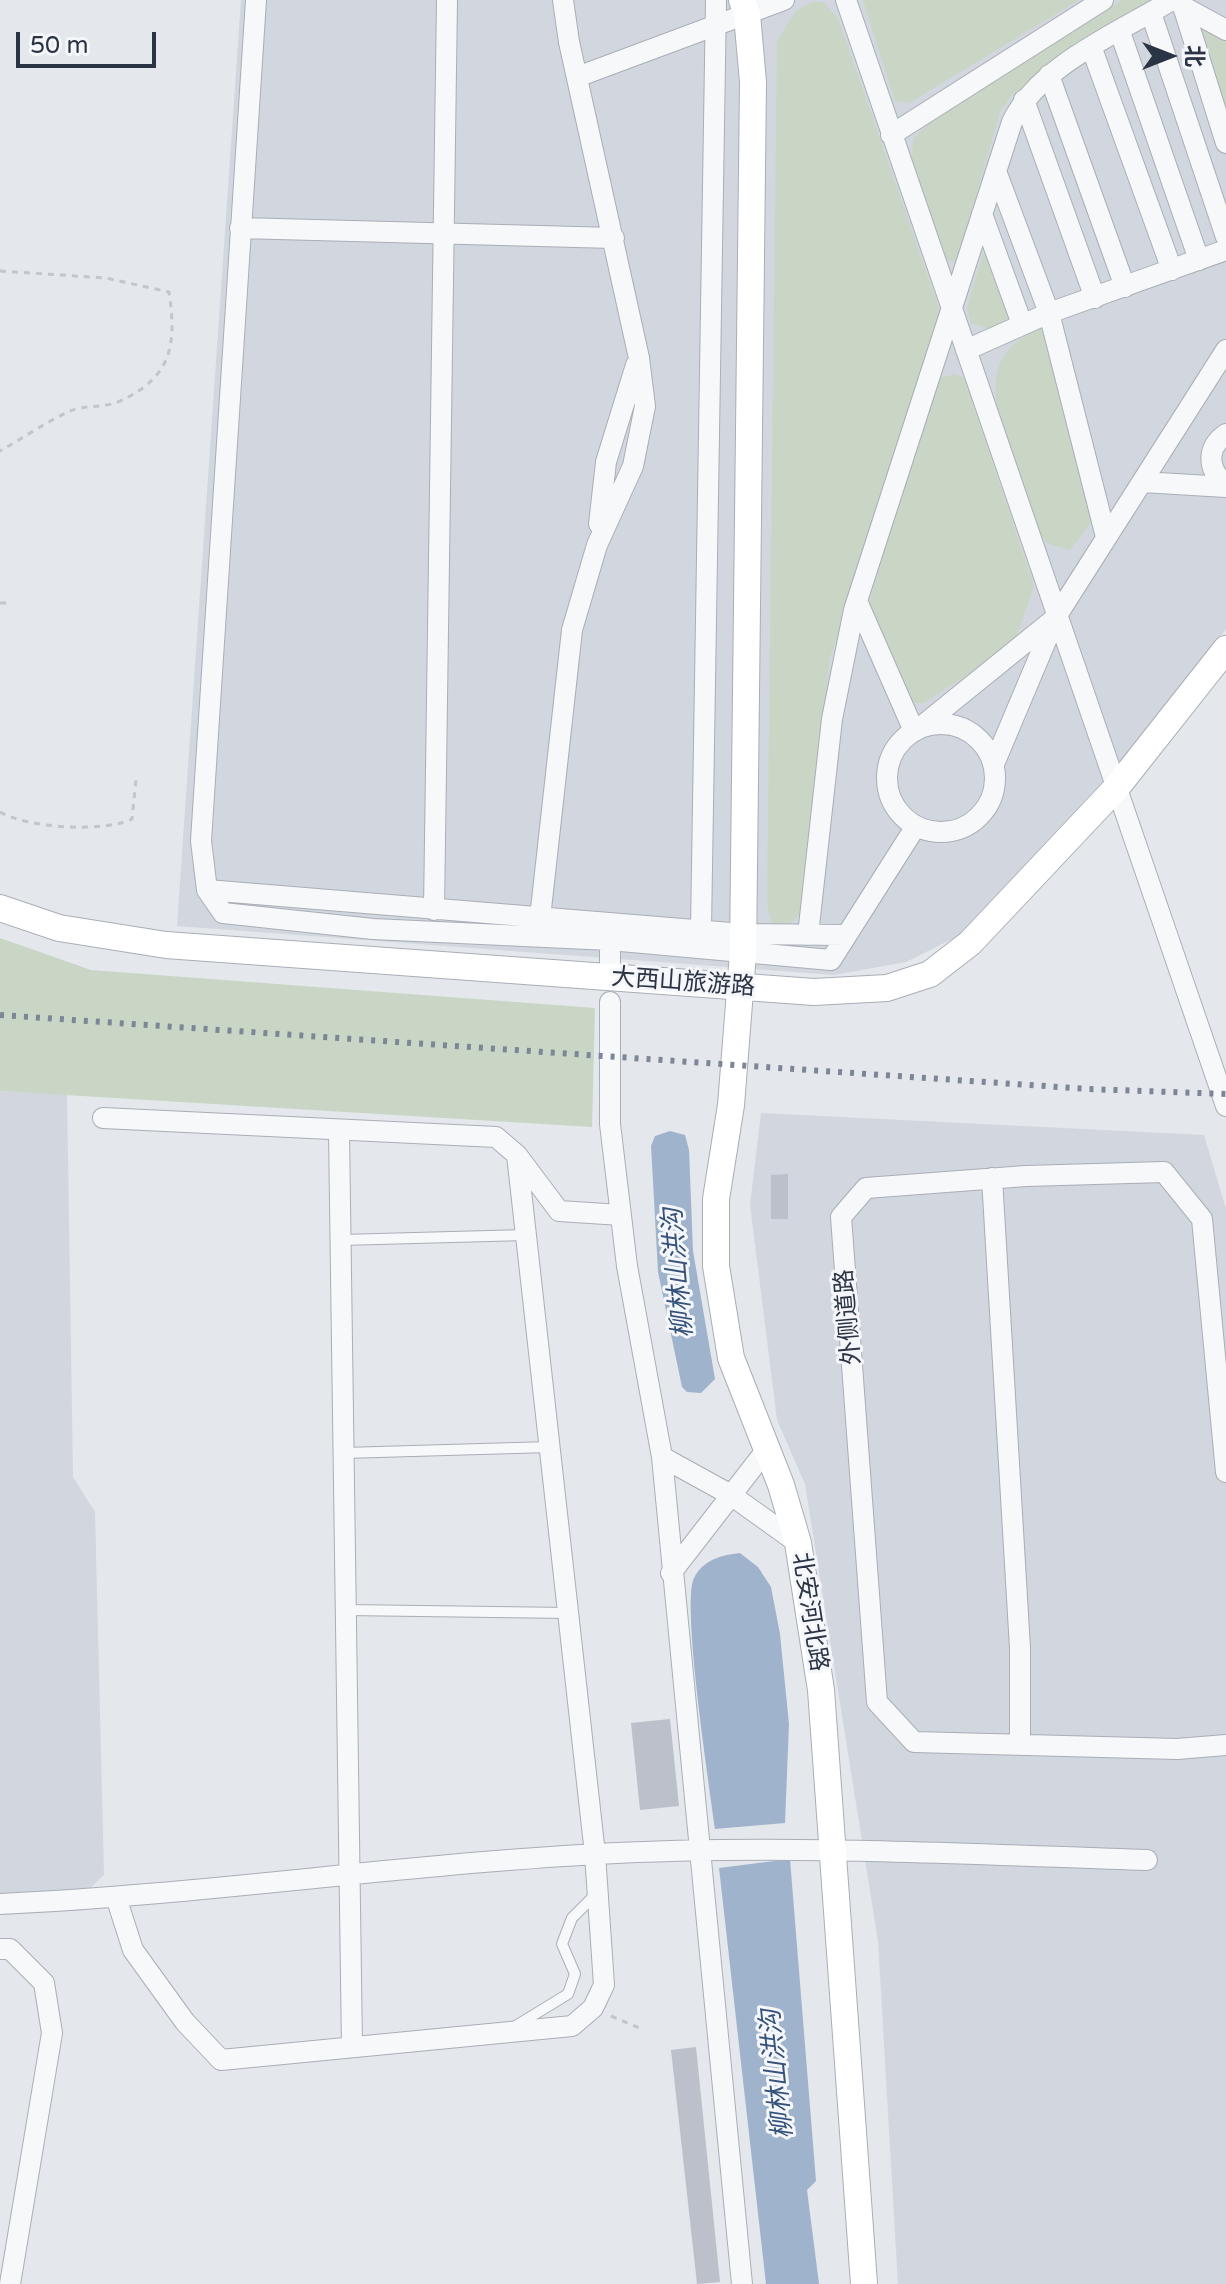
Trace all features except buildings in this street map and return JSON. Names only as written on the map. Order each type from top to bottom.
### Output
[{"type":"street","points":[[256,0],[201,841],[207,890],[223,913],[373,929],[743,943],[808,935],[845,935]]},
{"type":"street","points":[[434,910],[447,0]]},
{"type":"street","points":[[540,918],[572,630],[597,545],[606,462],[639,358],[563,0]]},
{"type":"street","points":[[701,929],[716,0]]},
{"type":"street","points":[[577,77],[715,27],[744,8],[784,0]]},
{"type":"street","points":[[846,0],[1226,1106]]},
{"type":"street","points":[[891,135],[1103,0]]},
{"type":"street","points":[[1178,2],[1226,143]]},
{"type":"street","points":[[808,935],[832,719],[857,601],[1012,122],[1024,100],[1049,75],[1151,13],[1178,2],[1220,21]]},
{"type":"street","name":"北安河北路","points":[[744,8],[753,82],[743,943],[731,1105],[716,1199],[716,1266],[731,1358],[767,1449],[798,1543],[821,1690],[864,2284]]},
{"type":"street","points":[[1151,13],[1226,237]]},
{"type":"street","points":[[1120,32],[1199,260]]},
{"type":"street","points":[[1092,49],[1172,270]]},
{"type":"street","points":[[1049,75],[1125,287]]},
{"type":"street","points":[[1024,100],[1095,298]]},
{"type":"street","points":[[996,171],[1049,313],[1106,537]]},
{"type":"street","points":[[982,214],[1022,324]]},
{"type":"street","points":[[240,228],[443,236],[614,238]]},
{"type":"street","points":[[966,350],[1049,313],[1226,250]]},
{"type":"street","points":[[994,764],[1056,617],[1226,350]]},
{"type":"street","points":[[1226,434],[1215,443],[1211,461],[1218,478],[1226,486]]},
{"type":"street","points":[[1142,482],[1226,486]]},
{"type":"street","points":[[857,601],[918,729]]},
{"type":"street","points":[[918,729],[939,723],[957,726],[974,734],[986,747],[994,764],[995,782],[991,800],[967,826],[951,832],[933,832],[916,826],[897,808],[887,784],[888,766],[895,750],[918,729],[1056,617]]},
{"type":"street","name":"大西山旅游路","points":[[0,908],[59,928],[104,938],[166,945],[814,992],[887,988],[930,974],[970,943],[1117,787],[1226,649]]},
{"type":"street","points":[[207,890],[701,929],[743,943],[831,960],[916,826]]},
{"type":"street","points":[[610,940],[610,969]]},
{"type":"street","points":[[610,1002],[610,1124],[621,1215],[662,1457],[742,2284]]},
{"type":"street","points":[[103,1118],[339,1132],[496,1137],[517,1155],[559,1211],[621,1215]]},
{"type":"street","points":[[339,1132],[352,2047]]},
{"type":"street","points":[[116,1897],[133,1950],[185,2022],[221,2060],[572,2026],[593,2008],[604,1985],[595,1854],[517,1155]]},
{"type":"street","name":"外侧道路","points":[[1226,1472],[1202,1219],[1164,1172],[992,1178],[866,1188],[841,1217],[877,1702],[914,1742],[1177,1749],[1226,1745]]},
{"type":"street","points":[[992,1178],[1020,1648],[1020,1744]]},
{"type":"street","points":[[671,1573],[767,1449]]},
{"type":"street","points":[[662,1457],[731,1495],[798,1543]]},
{"type":"street","points":[[0,1904],[116,1897],[595,1854],[699,1850],[833,1850],[1147,1860]]},
{"type":"street","points":[[0,1949],[10,1949],[44,1983],[52,2033],[10,2284]]},
{"type":"lane","points":[[341,1240],[526,1235]]},
{"type":"lane","points":[[344,1453],[550,1447]]},
{"type":"lane","points":[[346,1610],[568,1613]]},
{"type":"lane","points":[[506,2032],[568,1994],[575,1974],[562,1944],[572,1918],[598,1893]]},
{"type":"path","points":[[0,271],[106,278],[169,292],[174,323],[173,346],[163,370],[117,402],[72,410],[0,451]]},
{"type":"path","points":[[0,603],[9,603]]},
{"type":"path","points":[[0,812],[59,826],[118,826],[132,819],[136,780]]},
{"type":"path","points":[[593,2008],[644,2030]]},
{"type":"shaded area","points":[[241,0],[1226,0],[1226,629],[1132,750],[958,936],[906,962],[834,975],[177,926]]},
{"type":"shaded area","points":[[0,1091],[67,1094],[73,1477],[95,1512],[104,1875],[87,1891],[87,1910],[0,1915]]},
{"type":"shaded area","points":[[761,1113],[1204,1135],[1226,1209],[1226,2284],[898,2284],[878,1941],[805,1484],[777,1420],[750,1205]]},
{"type":"green space","points":[[863,0],[1079,0],[909,103],[895,101]]},
{"type":"green space","points":[[1122,0],[1162,0],[1012,95],[1000,112],[959,256],[956,262],[947,260],[911,160],[914,138],[930,122]]},
{"type":"green space","points":[[812,2],[823,2],[838,18],[942,317],[830,658],[802,913],[788,925],[772,924],[767,904],[777,41],[795,12]]},
{"type":"green space","points":[[1195,22],[1226,39],[1226,118]]},
{"type":"green space","points":[[986,244],[1011,316],[990,329],[971,323],[967,308]]},
{"type":"green space","points":[[1045,327],[1092,521],[1070,550],[1049,544],[1039,533],[1005,436],[996,398],[1000,364],[1008,350],[1023,337]]},
{"type":"green space","points":[[955,374],[964,378],[1034,586],[1014,644],[924,703],[913,703],[868,606],[934,389],[941,378]]},
{"type":"green space","points":[[0,938],[91,970],[595,1008],[592,1127],[0,1091]]},
{"type":"water","name":"柳林山洪沟","points":[[670,1131],[685,1135],[689,1150],[693,1251],[715,1379],[701,1393],[687,1392],[682,1387],[658,1272],[651,1146],[655,1136]]},
{"type":"water","points":[[740,1553],[758,1567],[771,1587],[780,1634],[789,1724],[785,1823],[715,1829],[694,1658],[691,1594],[694,1578],[702,1567],[719,1557]]},
{"type":"water","name":"柳林山洪沟","points":[[790,1859],[816,2181],[807,2190],[819,2284],[766,2284],[719,1868]]},
{"type":"railway","points":[[0,1015],[1088,1089],[1226,1094]]}]
